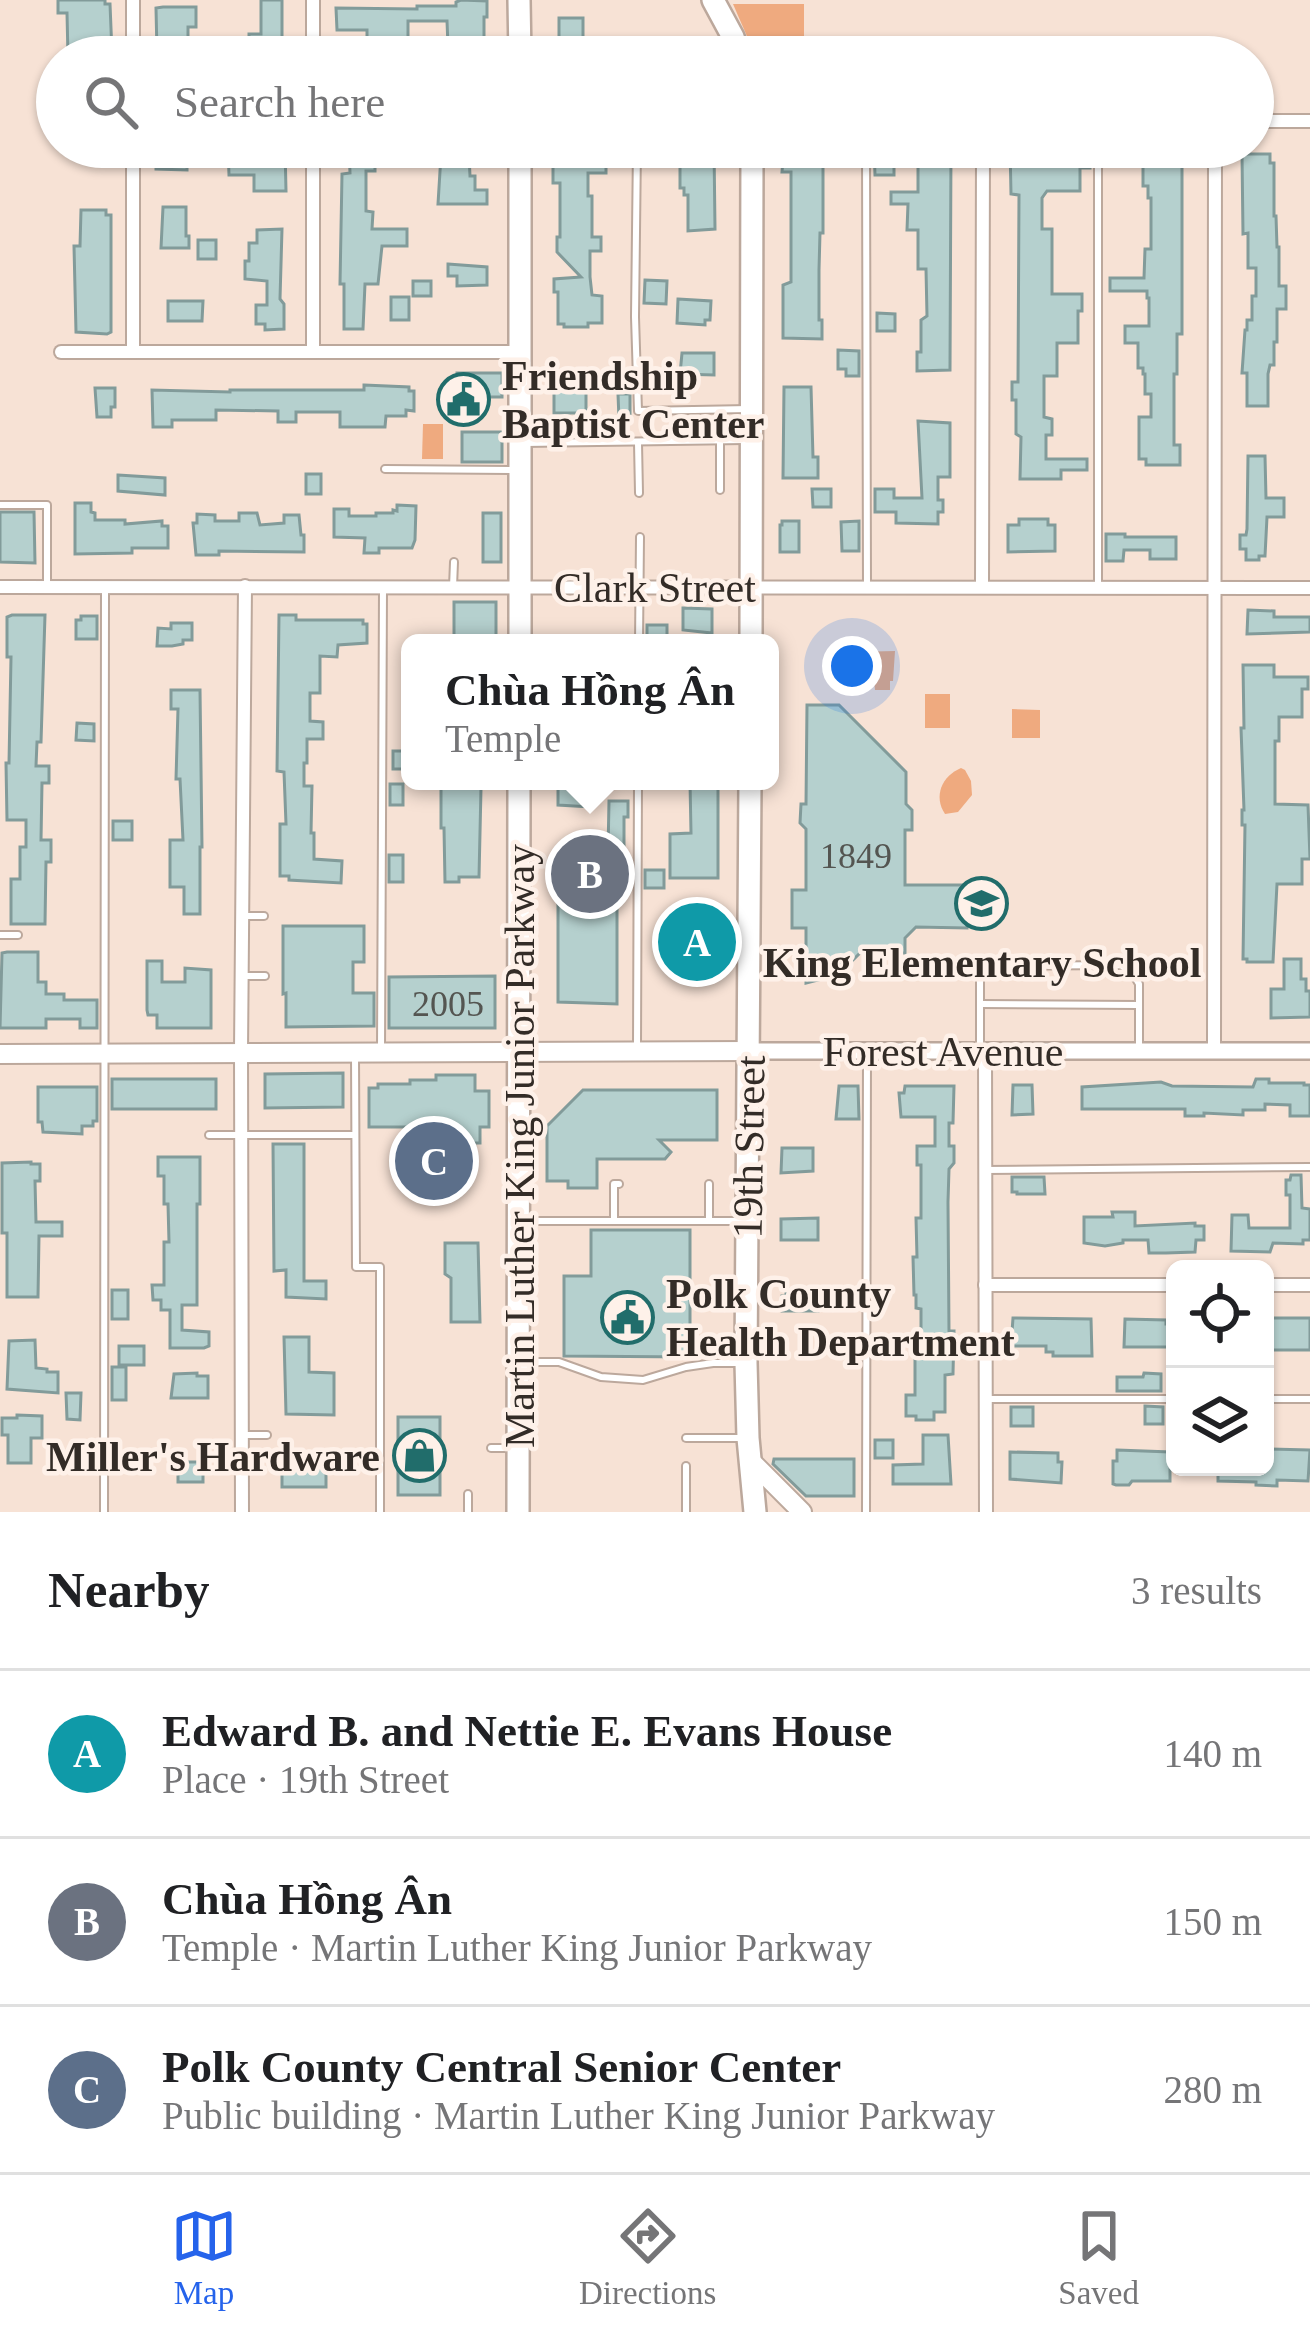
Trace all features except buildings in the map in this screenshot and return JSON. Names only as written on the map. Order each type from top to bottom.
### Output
[{"type":"main road","points":[[520,0],[520,36]]},
{"type":"main road","points":[[712,0],[732,36]]},
{"type":"main road","points":[[520,168],[520,634]]},
{"type":"main road","points":[[751,634],[752,168]]},
{"type":"main road","name":"Martin Luther King Junior Parkway","points":[[518,1512],[519,790]]},
{"type":"main road","name":"19th Street","points":[[750,790],[746,1363],[754,1512]]},
{"type":"main road","name":"Forest Avenue","points":[[0,1054],[749,1051]]},
{"type":"main road","points":[[752,1462],[802,1512]]},
{"type":"street","points":[[133,0],[133,36]]},
{"type":"street","points":[[313,0],[313,36]]},
{"type":"street","points":[[1274,121],[1310,122]]},
{"type":"street","points":[[133,168],[133,352]]},
{"type":"street","points":[[313,168],[313,352]]},
{"type":"street","points":[[982,587],[983,168]]},
{"type":"street","points":[[1214,168],[1214,1051]]},
{"type":"street","points":[[61,352],[520,352]]},
{"type":"street","points":[[242,1512],[245,586]]},
{"type":"street","name":"Clark Street","points":[[0,587],[1310,588]]},
{"type":"street","name":"Forest Avenue","points":[[749,1051],[1310,1051]]},
{"type":"street","points":[[982,1051],[986,1512]]},
{"type":"street","points":[[985,1285],[1166,1285]]},
{"type":"street","points":[[1274,1285],[1310,1285]]},
{"type":"lane","points":[[637,168],[638,411],[751,409]]},
{"type":"lane","points":[[866,168],[867,587]]},
{"type":"lane","points":[[1098,168],[1098,587]]},
{"type":"lane","points":[[520,442],[751,440]]},
{"type":"lane","points":[[719,441],[720,490]]},
{"type":"lane","points":[[638,443],[639,494]]},
{"type":"lane","points":[[386,469],[520,470]]},
{"type":"lane","points":[[0,506],[47,506],[47,586]]},
{"type":"lane","points":[[639,634],[640,537]]},
{"type":"lane","points":[[453,587],[454,562]]},
{"type":"lane","points":[[104,1512],[105,586]]},
{"type":"lane","points":[[381,1051],[383,586]]},
{"type":"lane","points":[[637,1051],[638,790]]},
{"type":"lane","points":[[242,916],[264,916]]},
{"type":"lane","points":[[371,917],[381,917]]},
{"type":"lane","points":[[0,935],[18,935]]},
{"type":"lane","points":[[982,1051],[980,974],[992,967],[1121,965],[1139,984],[1139,1051]]},
{"type":"lane","points":[[242,976],[265,976]]},
{"type":"lane","points":[[980,1004],[1139,1005]]},
{"type":"lane","points":[[355,1051],[356,1267],[380,1267],[380,1512]]},
{"type":"lane","points":[[866,1512],[867,1051]]},
{"type":"lane","points":[[209,1136],[356,1135]]},
{"type":"lane","points":[[985,1170],[1310,1168]]},
{"type":"lane","points":[[614,1221],[614,1184],[619,1184]]},
{"type":"lane","points":[[709,1184],[709,1221]]},
{"type":"lane","points":[[518,1221],[746,1221]]},
{"type":"lane","points":[[519,1362],[559,1362],[601,1377],[643,1379],[712,1363],[746,1363]]},
{"type":"lane","points":[[985,1400],[1166,1399]]},
{"type":"lane","points":[[1274,1399],[1310,1400]]},
{"type":"lane","points":[[242,1435],[267,1435]]},
{"type":"lane","points":[[686,1438],[748,1438]]},
{"type":"lane","points":[[491,1448],[518,1448]]},
{"type":"lane","points":[[686,1466],[686,1512]]},
{"type":"lane","points":[[467,1494],[467,1512]]},
{"type":"shaded area","points":[[733,4],[804,4],[804,36],[747,36]]},
{"type":"shaded area","points":[[423,424],[443,424],[443,459],[422,459]]},
{"type":"shaded area","points":[[850,642],[854,652],[895,651],[890,690],[875,690],[874,681],[865,685],[850,661]]},
{"type":"shaded area","points":[[925,694],[950,694],[950,728],[925,728]]},
{"type":"shaded area","points":[[1012,709],[1040,710],[1040,738],[1012,738]]},
{"type":"shaded area","points":[[961,768],[971,781],[972,795],[958,812],[945,814],[941,787]]},
{"type":"place","name":"Friendship Baptist Center","points":[[463,399]]},
{"type":"place","name":"Chùa Hồng Ân","points":[[590,874]]},
{"type":"place","name":"King Elementary School","points":[[982,903]]},
{"type":"place","name":"Edward B. and Nettie E. Evans House","points":[[697,942]]},
{"type":"place","name":"Polk County Central Senior Center","points":[[434,1161]]},
{"type":"place","name":"Polk County Health Department","points":[[627,1317]]},
{"type":"place","name":"Miller's Hardware","points":[[419,1456]]}]
